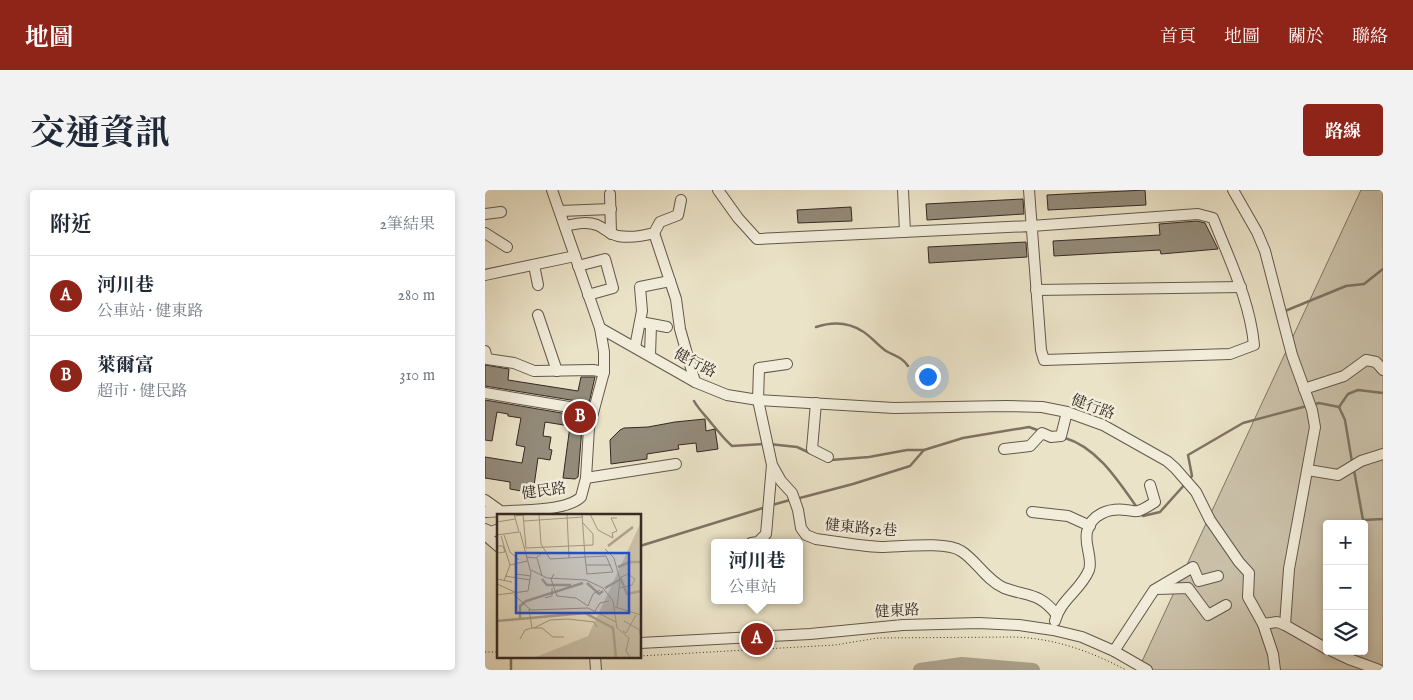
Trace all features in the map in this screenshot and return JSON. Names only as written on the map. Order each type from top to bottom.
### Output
[{"type":"street","name":"健民路","points":[[516,512],[563,506],[575,502],[581,497],[586,478],[589,428],[604,372],[604,352],[600,328],[553,190]]},
{"type":"street","points":[[719,190],[738,218],[757,239],[1031,226],[1198,214],[1213,218],[1241,287],[1253,330],[1255,346],[1230,354],[1044,360],[1041,350],[1031,226],[1029,190]]},
{"type":"street","points":[[903,190],[905,232]]},
{"type":"street","points":[[1233,190],[1257,232],[1265,251],[1292,355],[1312,410],[1315,427],[1289,569],[1285,625]]},
{"type":"street","points":[[610,194],[611,234]]},
{"type":"street","points":[[681,200],[678,215],[660,222],[654,233],[676,299],[680,328],[695,382]]},
{"type":"street","points":[[560,211],[611,209]]},
{"type":"street","points":[[485,214],[501,212]]},
{"type":"street","points":[[565,226],[580,223],[596,225],[611,234],[620,236],[642,236],[654,233]]},
{"type":"street","points":[[485,233],[507,247]]},
{"type":"street","points":[[485,275],[534,266],[605,259],[613,288],[588,295]]},
{"type":"street","points":[[534,266],[538,285]]},
{"type":"street","points":[[635,347],[642,311],[641,287],[670,281]]},
{"type":"street","points":[[1036,290],[1241,287]]},
{"type":"street","points":[[538,315],[557,371]]},
{"type":"street","name":"健行路","points":[[640,322],[667,327]]},
{"type":"street","name":"健行路","points":[[650,355],[651,325]]},
{"type":"street","name":"健行路","points":[[600,328],[695,382],[727,395],[758,400],[894,408],[1042,407],[1067,412],[1103,425],[1159,456],[1175,468],[1196,492],[1210,520],[1239,562],[1249,573],[1248,597],[1263,624],[1273,654],[1275,670]]},
{"type":"street","points":[[486,357],[515,363],[534,371],[593,370],[604,372]]},
{"type":"street","points":[[1304,389],[1344,376],[1366,360],[1376,362],[1383,370]]},
{"type":"street","points":[[761,539],[766,534],[772,465],[758,400],[759,368],[787,364]]},
{"type":"street","points":[[485,392],[593,411]]},
{"type":"street","points":[[816,403],[812,449],[828,457]]},
{"type":"street","points":[[1004,449],[1030,446],[1042,433],[1051,437],[1061,436],[1067,412]]},
{"type":"street","points":[[1308,470],[1338,475],[1361,461],[1383,454]]},
{"type":"street","points":[[586,478],[676,464]]},
{"type":"street","name":"健東路52巷","points":[[772,465],[781,481],[792,493],[798,510],[801,528],[806,535],[816,539],[881,546],[944,546],[960,550],[984,574],[1003,587],[1038,597],[1048,604],[1057,615]]},
{"type":"street","points":[[1053,630],[1057,615],[1066,599],[1079,587],[1089,569],[1086,533],[1093,519],[1105,511],[1137,511],[1155,502],[1151,485]]},
{"type":"street","points":[[485,500],[492,513],[516,512]]},
{"type":"street","points":[[1032,512],[1068,516],[1089,526]]},
{"type":"street","points":[[485,529],[491,532],[497,530]]},
{"type":"street","points":[[485,535],[497,545]]},
{"type":"street","points":[[1114,651],[1154,590],[1193,568],[1199,581],[1218,576]]},
{"type":"street","points":[[1154,590],[1188,588],[1208,615],[1226,605]]},
{"type":"street","points":[[1263,624],[1277,622],[1285,625],[1323,647]]},
{"type":"street","name":"健東路","points":[[641,644],[802,634],[903,625],[979,623],[1019,625],[1053,630],[1082,638],[1114,651],[1147,670]]},
{"type":"street","points":[[1340,655],[1379,670]]},
{"type":"path","points":[[641,656],[835,645],[879,638],[1030,637],[1070,646],[1097,655],[1126,670]]},
{"type":"shaded area","points":[[1361,190],[1383,190],[1383,670],[1138,670]]},
{"type":"building","points":[[1145,190],[1146,205],[1048,210],[1047,195]]},
{"type":"building","points":[[1023,199],[1024,214],[927,220],[926,204]]},
{"type":"building","points":[[851,207],[852,221],[798,223],[797,210]]},
{"type":"building","points":[[1197,221],[1205,223],[1218,249],[1161,254],[1160,250],[1054,256],[1053,241],[1160,235],[1159,224]]},
{"type":"building","points":[[1026,242],[1027,257],[929,263],[928,247]]},
{"type":"building","points":[[485,365],[509,369],[508,380],[578,391],[581,377],[595,377],[589,403],[485,386]]},
{"type":"building","points":[[485,400],[585,417],[582,428],[578,477],[575,479],[563,478],[570,426],[545,422],[543,436],[551,437],[549,449],[552,450],[550,460],[538,458],[533,493],[510,489],[510,482],[485,478],[485,457],[522,463],[525,447],[516,445],[521,418],[497,412],[492,441],[485,440]]},
{"type":"building","points":[[705,419],[706,431],[715,429],[718,449],[697,452],[696,443],[678,445],[679,449],[647,454],[647,459],[611,464],[610,440],[624,428],[648,427]]},
{"type":"waterway","points":[[1285,311],[1346,286],[1364,284],[1383,269]]},
{"type":"waterway","points":[[816,327],[839,324],[857,328],[908,366]]},
{"type":"waterway","points":[[1339,407],[1348,394],[1358,390],[1383,393]]},
{"type":"waterway","points":[[694,401],[732,446],[764,444]]},
{"type":"waterway","points":[[1312,405],[1319,403],[1339,407],[1345,420],[1352,462]]},
{"type":"waterway","points":[[1189,479],[1192,476],[1188,455],[1243,423],[1307,406]]},
{"type":"waterway","points":[[796,499],[910,466],[924,450],[963,438],[1029,427],[1040,431]]},
{"type":"waterway","points":[[1065,438],[1077,443],[1097,457],[1115,477],[1138,509]]},
{"type":"waterway","points":[[769,444],[797,447],[810,453]]},
{"type":"waterway","points":[[831,460],[869,457],[907,450],[924,450]]},
{"type":"waterway","points":[[1354,470],[1363,520],[1383,519]]},
{"type":"waterway","points":[[1141,513],[1143,516],[1160,512],[1186,483]]},
{"type":"waterway","points":[[772,505],[790,500]]},
{"type":"waterway","points":[[641,546],[766,507]]},
{"type":"waterway","points":[[511,658],[511,670]]},
{"type":"waterway","points":[[920,670],[962,664],[1033,670]]},
{"type":"place","name":"萊爾富","points":[[580,417]]},
{"type":"place","name":"河川巷","points":[[757,639]]}]
